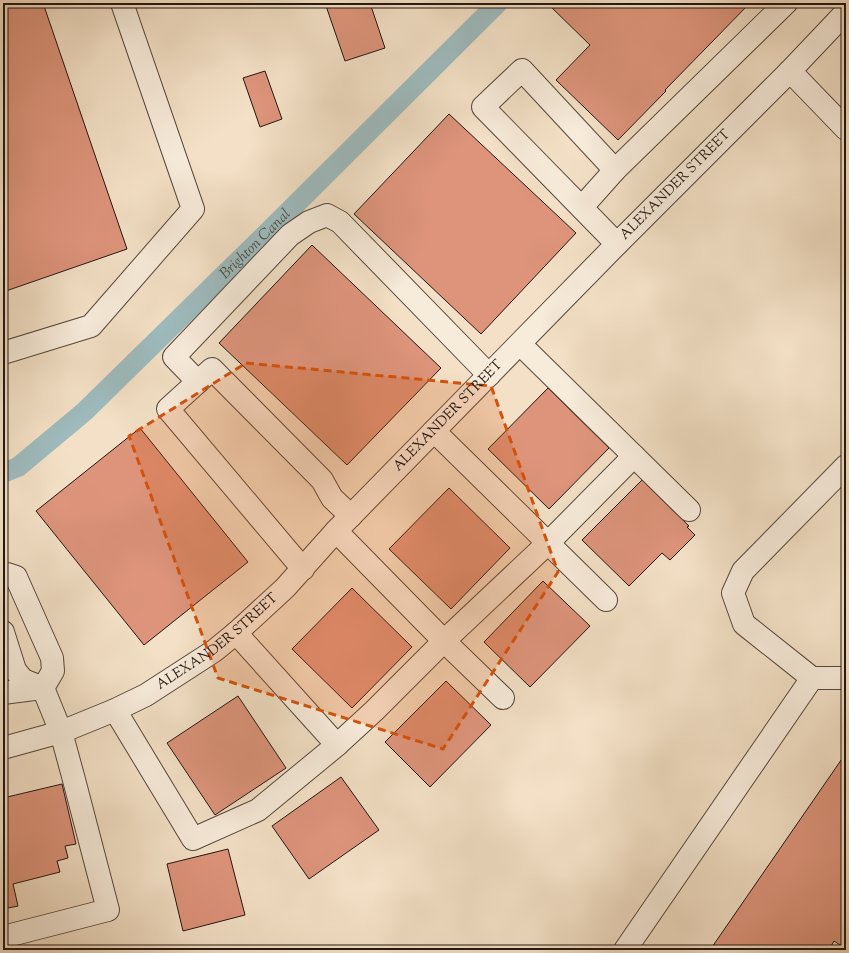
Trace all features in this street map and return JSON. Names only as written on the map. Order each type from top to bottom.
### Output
[{"type":"street","points":[[3,353],[92,326],[193,209],[122,3]]},
{"type":"street","points":[[582,207],[615,170],[786,3]]},
{"type":"street","name":"ALEXANDER STREET","points":[[3,748],[61,732],[115,710],[152,691],[214,651],[236,633],[285,588],[336,531],[790,71],[846,12]]},
{"type":"street","points":[[615,170],[522,70],[483,107],[618,244]]},
{"type":"street","points":[[790,71],[846,129]]},
{"type":"street","points":[[198,382],[174,357],[290,235],[309,222],[327,215],[340,222],[489,375]]},
{"type":"street","points":[[520,344],[690,510]]},
{"type":"street","points":[[303,569],[168,409],[212,369],[322,480],[332,498],[351,516]]},
{"type":"street","points":[[434,431],[606,600]]},
{"type":"street","points":[[115,710],[193,839],[258,810],[337,745],[374,711],[444,641],[548,543],[634,456]]},
{"type":"street","points":[[846,466],[743,571],[733,593],[744,624],[812,678],[846,678]]},
{"type":"street","points":[[336,531],[502,698]]},
{"type":"street","points":[[3,576],[8,574],[16,577],[52,658],[53,671],[43,688]]},
{"type":"street","points":[[3,632],[15,670],[22,680],[43,688],[61,732],[108,910],[3,937]]},
{"type":"street","points":[[236,633],[337,745]]},
{"type":"street","points":[[625,950],[812,678]]},
{"type":"street","points":[[3,693],[43,688]]},
{"type":"highlighted area","points":[[246,363],[491,386],[558,572],[443,749],[218,678],[129,436]]},
{"type":"building","points":[[3,3],[43,3],[127,249],[3,292]]},
{"type":"building","points":[[325,3],[370,3],[385,48],[345,61]]},
{"type":"building","points":[[551,3],[750,3],[618,140],[556,80],[590,45],[549,5]]},
{"type":"building","points":[[265,71],[282,119],[260,127],[243,78]]},
{"type":"building","points":[[449,114],[576,233],[481,334],[354,214]]},
{"type":"building","points":[[312,245],[441,368],[347,465],[219,343]]},
{"type":"building","points":[[548,388],[609,448],[549,509],[488,449]]},
{"type":"building","points":[[140,428],[248,562],[144,645],[36,511]]},
{"type":"building","points":[[642,480],[689,526],[687,527],[695,535],[670,560],[662,553],[629,586],[582,540]]},
{"type":"building","points":[[449,488],[510,548],[451,609],[389,549]]},
{"type":"building","points":[[543,581],[590,626],[530,687],[484,642]]},
{"type":"building","points":[[352,588],[412,647],[352,708],[292,649]]},
{"type":"building","points":[[446,681],[491,725],[430,787],[385,742]]},
{"type":"building","points":[[238,696],[286,768],[215,815],[167,743]]},
{"type":"building","points":[[846,753],[846,949],[834,941],[829,950],[710,950]]},
{"type":"building","points":[[341,777],[379,830],[309,879],[272,826]]},
{"type":"building","points":[[62,784],[76,844],[65,846],[68,858],[57,861],[60,872],[13,884],[18,906],[3,909],[3,798]]},
{"type":"building","points":[[228,849],[245,915],[183,931],[167,864]]},
{"type":"waterway","name":"Brighton Canal","points":[[3,473],[18,467],[84,412],[498,3]]}]
